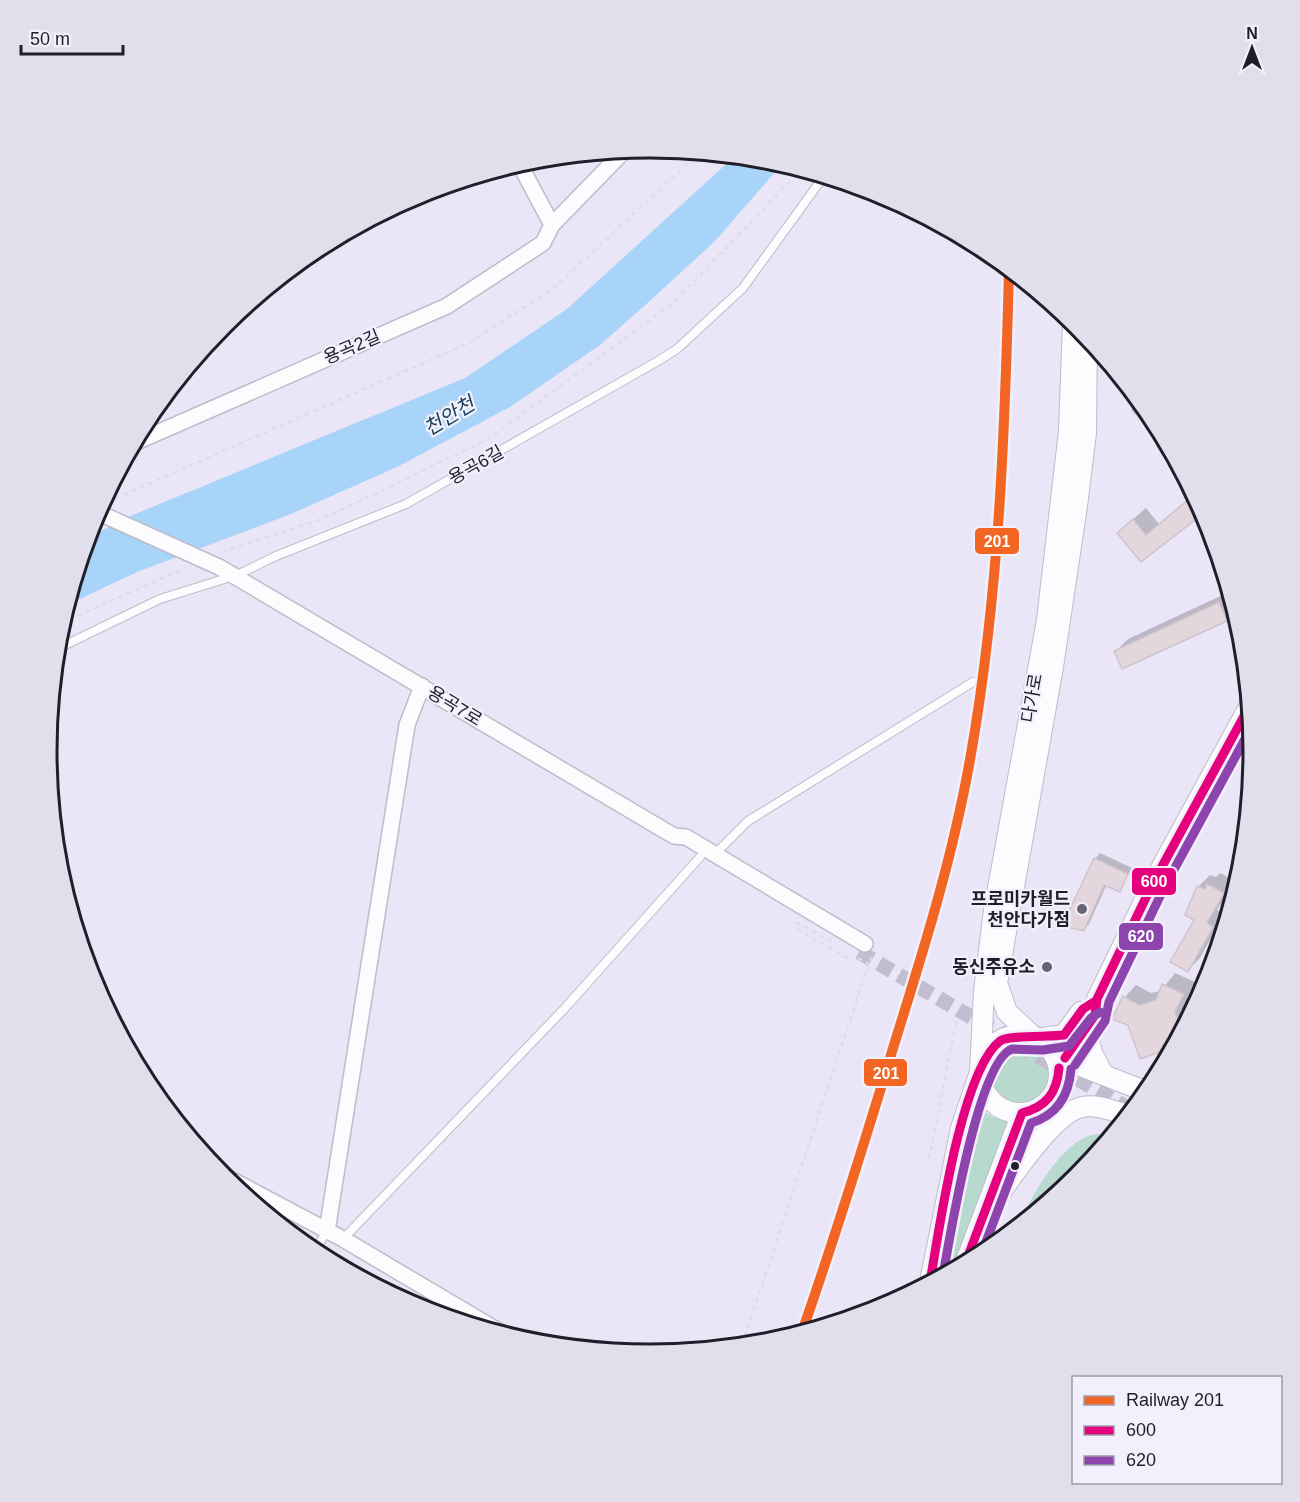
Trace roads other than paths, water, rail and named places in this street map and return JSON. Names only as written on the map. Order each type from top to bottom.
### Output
[{"type":"street","name":"용곡2길","points":[[147,437],[447,306],[543,243],[552,225],[616,159]]},
{"type":"street","points":[[524,172],[552,225]]},
{"type":"street","name":"다가로","points":[[980,1072],[984,991],[994,910],[1047,620],[1070,431],[1073,336]]},
{"type":"street","name":"다가로","points":[[1036,1038],[1007,1012],[997,982],[1053,667],[1077,506],[1086,433],[1087,351]]},
{"type":"street","name":"용곡7로","points":[[106,516],[217,561],[674,836],[680,846],[707,856],[861,954]]},
{"type":"street","points":[[324,1235],[407,725],[422,686]]},
{"type":"street","points":[[1046,1103],[1054,1093],[1059,1080],[1059,1061],[1095,1015],[1097,999],[1153,883],[1242,719]]},
{"type":"street","points":[[932,1272],[961,1128],[984,991]]},
{"type":"street","points":[[961,1128],[986,1054],[999,1041],[1011,1036],[1036,1038],[1064,1035],[1083,1010],[1097,999]]},
{"type":"street","points":[[1086,1028],[1092,1053],[1102,1072]]},
{"type":"street","points":[[1036,1038],[1059,1061],[1102,1072],[1138,1087]]},
{"type":"street","points":[[980,1072],[982,1085],[993,1102],[1009,1112],[1022,1113],[1068,1097],[1090,1095],[1121,1111]]},
{"type":"street","points":[[1122,1109],[1126,1094],[1134,1093]]},
{"type":"street","points":[[987,1211],[1060,1117],[1085,1106],[1097,1106],[1120,1113]]},
{"type":"street","points":[[971,1249],[1022,1113]]},
{"type":"street","points":[[258,1196],[324,1235],[343,1239],[476,1318]]},
{"type":"lane","name":"용곡6길","points":[[67,644],[160,599],[237,575],[276,556],[406,504],[658,361],[676,349],[743,288],[819,183]]},
{"type":"lane","points":[[343,1239],[707,856],[748,821],[973,682]]},
{"type":"lane","points":[[319,1243],[324,1235]]},
{"type":"water","name":"천안천","points":[[727,163],[776,171],[715,241],[652,299],[600,345],[510,407],[397,467],[291,514],[137,572],[76,601],[99,532],[133,515],[465,378],[567,309]]},
{"type":"tunnel","points":[[859,952],[1124,1106]]},
{"type":"rail line","name":"201","points":[[805,1323],[916,973],[947,864],[964,791],[981,694],[994,573],[1003,451],[1009,279]]},
{"type":"place","name":"프로미카월드 천안다가점","points":[[1082,909]]},
{"type":"place","name":"동신주유소","points":[[1047,967]]}]
